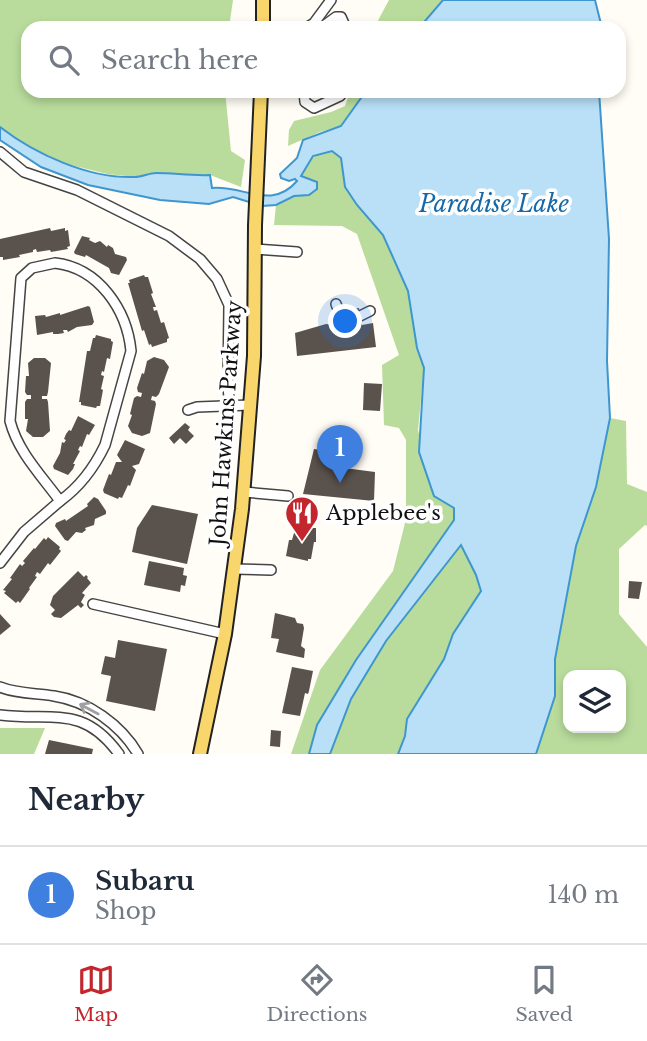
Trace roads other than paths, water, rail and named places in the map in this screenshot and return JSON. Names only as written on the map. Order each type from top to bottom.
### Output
[{"type":"main road","points":[[263,0],[263,21]]},
{"type":"main road","name":"John Hawkins Parkway","points":[[200,754],[225,634],[244,492],[254,356],[255,225],[261,98]]},
{"type":"street","points":[[316,21],[331,0]]},
{"type":"street","points":[[320,16],[322,21]]},
{"type":"street","points":[[305,98],[305,102],[314,108],[326,98]]},
{"type":"street","points":[[0,152],[23,172],[77,190],[169,236],[200,259],[217,279],[229,305],[230,406]]},
{"type":"street","points":[[255,249],[297,253]]},
{"type":"street","points":[[0,563],[24,532],[79,485],[99,459],[131,351],[130,336],[116,302],[108,292],[85,273],[69,265],[55,263],[32,268],[22,278],[10,421],[14,437],[60,500]]},
{"type":"street","points":[[336,304],[340,314],[346,317]]},
{"type":"street","points":[[360,316],[370,311]]},
{"type":"street","points":[[188,410],[197,407],[250,405]]},
{"type":"street","points":[[244,492],[288,496]]},
{"type":"street","points":[[234,569],[271,570]]},
{"type":"street","points":[[93,604],[225,634]]},
{"type":"street","points":[[0,687],[55,696],[88,707],[117,728],[138,754]]},
{"type":"street","points":[[0,715],[57,716],[71,719],[94,728],[118,754]]},
{"type":"water","points":[[443,0],[595,0],[600,21],[425,21]]},
{"type":"water","name":"Paradise Lake","points":[[361,98],[599,98],[609,239],[607,361],[610,418],[596,487],[576,546],[555,659],[555,696],[536,754],[398,754],[405,736],[407,719],[444,659],[453,634],[481,591],[461,545],[386,641],[351,699],[330,754],[309,754],[317,725],[356,660],[454,520],[454,508],[434,496],[419,452],[424,368],[417,348],[408,291],[383,235],[345,187],[341,158],[332,151],[313,156],[301,176],[317,182],[317,189],[309,195],[294,196],[276,205],[262,206],[233,197],[209,204],[160,200],[88,185],[41,167],[0,140],[0,127],[46,155],[99,174],[117,177],[156,173],[210,175],[212,188],[267,196],[287,190],[297,181],[281,178],[280,174],[297,158],[303,140],[341,126]]},
{"type":"place","name":"Subaru","points":[[340,483]]},
{"type":"place","name":"Applebee's","points":[[302,543]]}]
